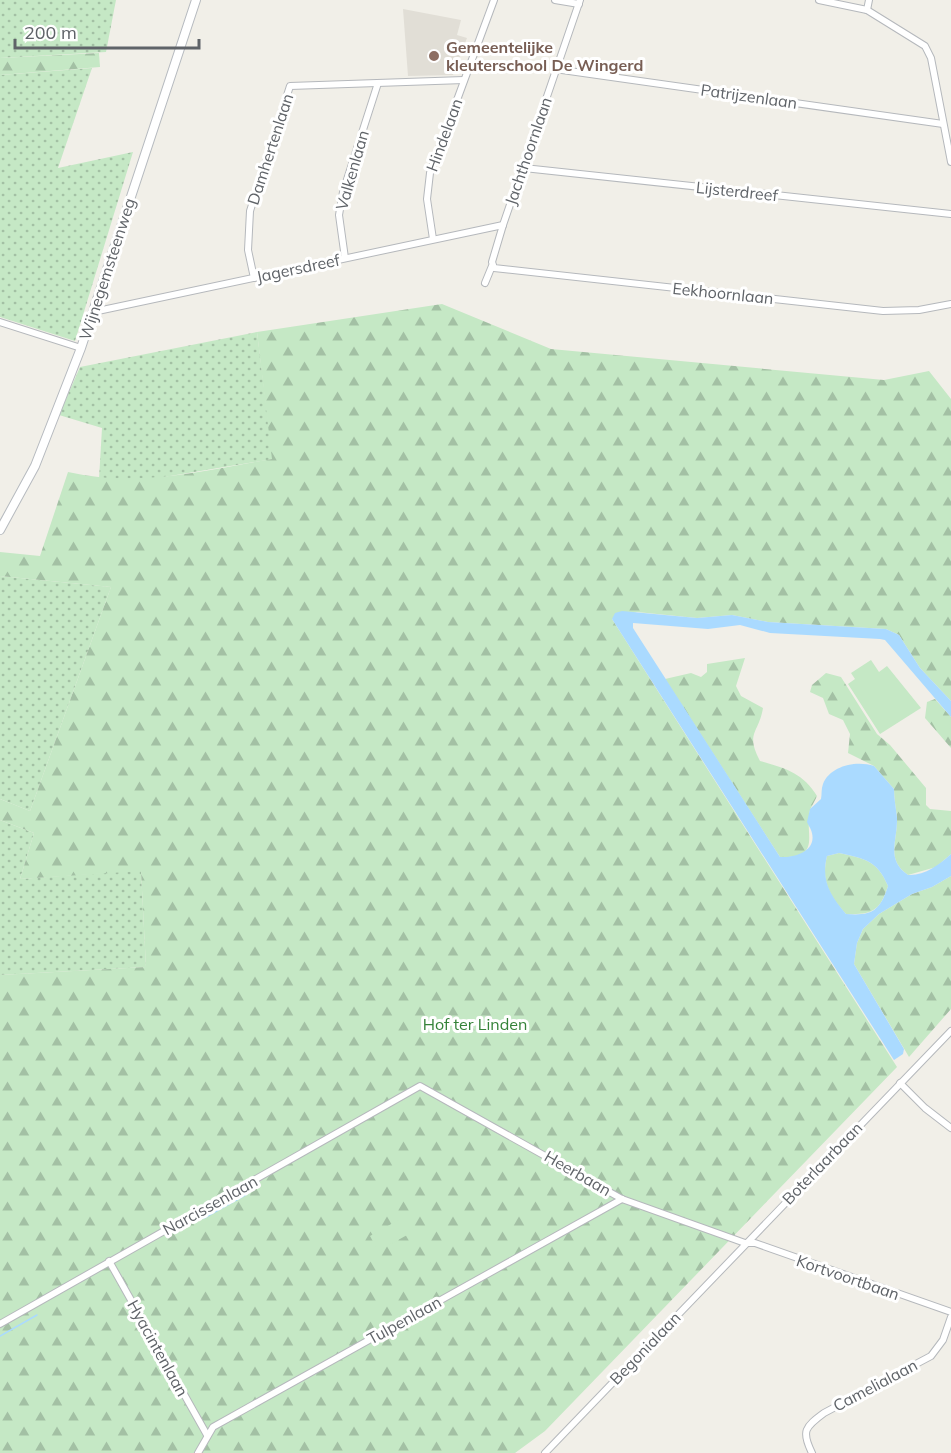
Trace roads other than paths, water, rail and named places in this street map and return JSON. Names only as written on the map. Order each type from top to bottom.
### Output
[{"type":"street","name":"Wijnegemsteenweg","points":[[0,530],[35,466],[81,348],[196,0]]},
{"type":"street","name":"Hindelaan","points":[[433,239],[427,199],[430,173],[494,0]]},
{"type":"street","points":[[555,0],[579,2]]},
{"type":"street","points":[[819,0],[867,10],[925,46],[931,58],[951,162]]},
{"type":"street","points":[[867,10],[869,0]]},
{"type":"street","name":"Jachthoornlaan","points":[[485,283],[493,267],[503,225],[579,2]]},
{"type":"street","name":"Patrijzenlaan","points":[[555,69],[943,124]]},
{"type":"street","name":"Damhertenlaan","points":[[254,278],[248,250],[250,211],[290,86],[464,80]]},
{"type":"street","name":"Valkenlaan","points":[[345,258],[339,215],[343,192],[378,83]]},
{"type":"street","name":"Lijsterdreef","points":[[524,168],[951,214]]},
{"type":"street","name":"Jagersdreef","points":[[93,312],[503,225]]},
{"type":"street","name":"Eekhoornlaan","points":[[493,267],[883,311],[919,310],[951,304]]},
{"type":"street","points":[[0,322],[81,348]]},
{"type":"street","name":"Boterlaarbaan","points":[[745,1243],[951,1031]]},
{"type":"street","points":[[900,1083],[925,1108],[951,1128]]},
{"type":"street","name":"Heerbaan","points":[[420,1086],[622,1199],[745,1243]]},
{"type":"street","name":"Narcissenlaan","points":[[0,1324],[420,1086]]},
{"type":"street","name":"Tulpenlaan","points":[[198,1453],[213,1427],[622,1199]]},
{"type":"street","name":"Kortvoortbaan","points":[[745,1243],[755,1243],[951,1314]]},
{"type":"street","name":"Begonialaan","points":[[547,1452],[745,1243]]},
{"type":"street","name":"Hyacintenlaan","points":[[109,1261],[207,1435]]},
{"type":"street","name":"Camelialaan","points":[[812,1453],[805,1438],[809,1424],[842,1403],[931,1356],[943,1340],[951,1314]]},
{"type":"water","points":[[622,611],[697,618],[732,615],[768,622],[886,629],[899,635],[920,668],[951,701],[951,717],[885,640],[770,633],[740,625],[708,629],[633,623],[633,628],[780,857],[804,852],[812,843],[813,837],[807,822],[810,809],[821,799],[822,786],[826,778],[837,769],[852,764],[874,766],[894,789],[897,826],[894,849],[901,869],[908,875],[920,874],[936,866],[951,854],[951,876],[932,887],[912,894],[879,914],[863,929],[857,943],[854,964],[904,1049],[903,1054],[894,1060],[612,619],[615,613]],"holes":[[[839,853],[869,862],[884,877],[888,886],[882,901],[869,913],[846,914],[828,887],[825,873],[827,856]]]},
{"type":"water","points":[[246,1192],[247,1195],[204,1219],[202,1217]]},
{"type":"waterway","points":[[0,1336],[37,1315]]},
{"type":"place","name":"Gemeentelijke kleuterschool De Wingerd","points":[[434,56]]},
{"type":"park label","name":"Hof ter Linden","points":[[475,1024]]}]
